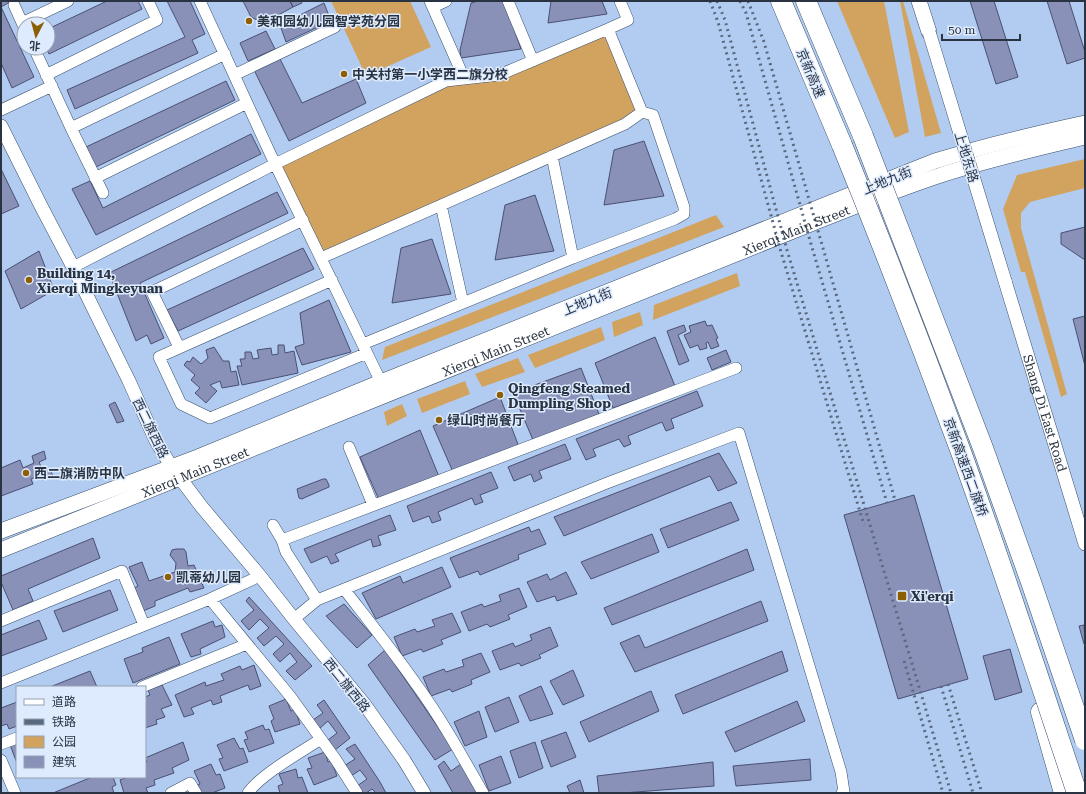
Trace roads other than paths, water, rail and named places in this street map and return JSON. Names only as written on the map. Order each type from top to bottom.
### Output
[{"type":"highway","name":"京新高速","points":[[781,1],[842,145]]},
{"type":"highway","name":"京新高速","points":[[806,1],[863,136]]},
{"type":"highway","name":"京新高速西二旗桥","points":[[863,136],[983,448],[1085,740]]},
{"type":"highway","name":"京新高速西二旗桥","points":[[842,145],[884,248],[953,431],[1008,587],[1077,793]]},
{"type":"highway","points":[[1008,587],[1064,793]]},
{"type":"main road","points":[[919,1],[929,32]]},
{"type":"main road","name":"上地九街","points":[[540,319],[935,161],[1019,137],[1085,123]]},
{"type":"main road","name":"Xierqi Main Street","points":[[1,531],[176,472],[916,184],[993,159],[1085,138]]},
{"type":"main road","name":"Xierqi Main Street","points":[[1,550],[381,382],[540,319]]},
{"type":"street","points":[[40,16],[68,1]]},
{"type":"street","points":[[46,75],[157,20],[148,1]]},
{"type":"street","points":[[200,1],[275,164],[381,382]]},
{"type":"street","points":[[446,1],[432,4],[464,78]]},
{"type":"street","points":[[508,1],[533,61]]},
{"type":"street","points":[[73,266],[275,164],[446,81],[499,75],[628,20],[620,1]]},
{"type":"street","points":[[14,5],[19,16]]},
{"type":"street","points":[[234,75],[335,27]]},
{"type":"street","points":[[608,29],[642,112]]},
{"type":"street","name":"上地东路","points":[[929,32],[1005,281]]},
{"type":"street","points":[[71,128],[225,54]]},
{"type":"street","points":[[38,56],[103,193]]},
{"type":"street","points":[[1,110],[52,86]]},
{"type":"street","points":[[95,178],[247,103]]},
{"type":"street","points":[[321,258],[625,124],[642,112]]},
{"type":"street","points":[[332,280],[179,347],[160,357],[181,404],[210,418],[365,349],[463,303],[573,258],[675,219],[684,214],[684,208],[653,115],[642,112]]},
{"type":"street","name":"西二旗西路","points":[[1,126],[73,266],[129,381],[156,441],[176,472],[201,506],[260,576],[364,705],[404,760],[424,793]]},
{"type":"street","points":[[552,156],[573,258]]},
{"type":"street","points":[[441,206],[463,303]]},
{"type":"street","points":[[179,347],[152,292],[303,220]]},
{"type":"street","name":"Shang Di East Road","points":[[1005,281],[1085,544]]},
{"type":"street","points":[[282,540],[736,368]]},
{"type":"street","points":[[294,619],[316,600],[607,483],[739,433],[841,772],[844,792],[842,793]]},
{"type":"street","points":[[349,448],[373,505]]},
{"type":"street","points":[[273,525],[282,540],[286,552],[316,600]]},
{"type":"street","points":[[1,621],[122,571],[144,625]]},
{"type":"street","points":[[1,683],[210,599],[260,576]]},
{"type":"street","points":[[344,589],[376,629],[417,685],[483,793]]},
{"type":"street","points":[[210,599],[290,696],[321,739],[355,793]]},
{"type":"street","points":[[144,686],[247,644]]},
{"type":"street","points":[[1,744],[16,738]]},
{"type":"street","points":[[248,793],[251,788],[267,775],[321,739]]},
{"type":"street","points":[[1,760],[15,793]]},
{"type":"street","points":[[171,793],[190,783],[196,793]]},
{"type":"railway","points":[[710,1],[718,22],[781,252],[864,525]]},
{"type":"railway","points":[[717,1],[725,20],[787,250],[951,793]]},
{"type":"railway","points":[[740,1],[746,13],[811,244],[887,503]]},
{"type":"railway","points":[[748,1],[764,42],[895,500]]},
{"type":"railway","points":[[904,661],[943,793]]},
{"type":"railway","points":[[948,684],[982,793]]},
{"type":"railway","points":[[941,686],[973,793]]},
{"type":"place","name":"美和园幼儿园智学苑分园","points":[[249,21]]},
{"type":"place","name":"中关村第一小学西二旗分校","points":[[344,74]]},
{"type":"place","name":"Building 14, Xierqi Mingkeyuan","points":[[29,280]]},
{"type":"place","name":"Qingfeng Steamed Dumpling Shop","points":[[500,395]]},
{"type":"place","name":"绿山时尚餐厅","points":[[439,420]]},
{"type":"place","name":"西二旗消防中队","points":[[26,473]]},
{"type":"place","name":"凯蒂幼儿园","points":[[168,577]]},
{"type":"place","name":"Xi'erqi","points":[[902,596]]}]
